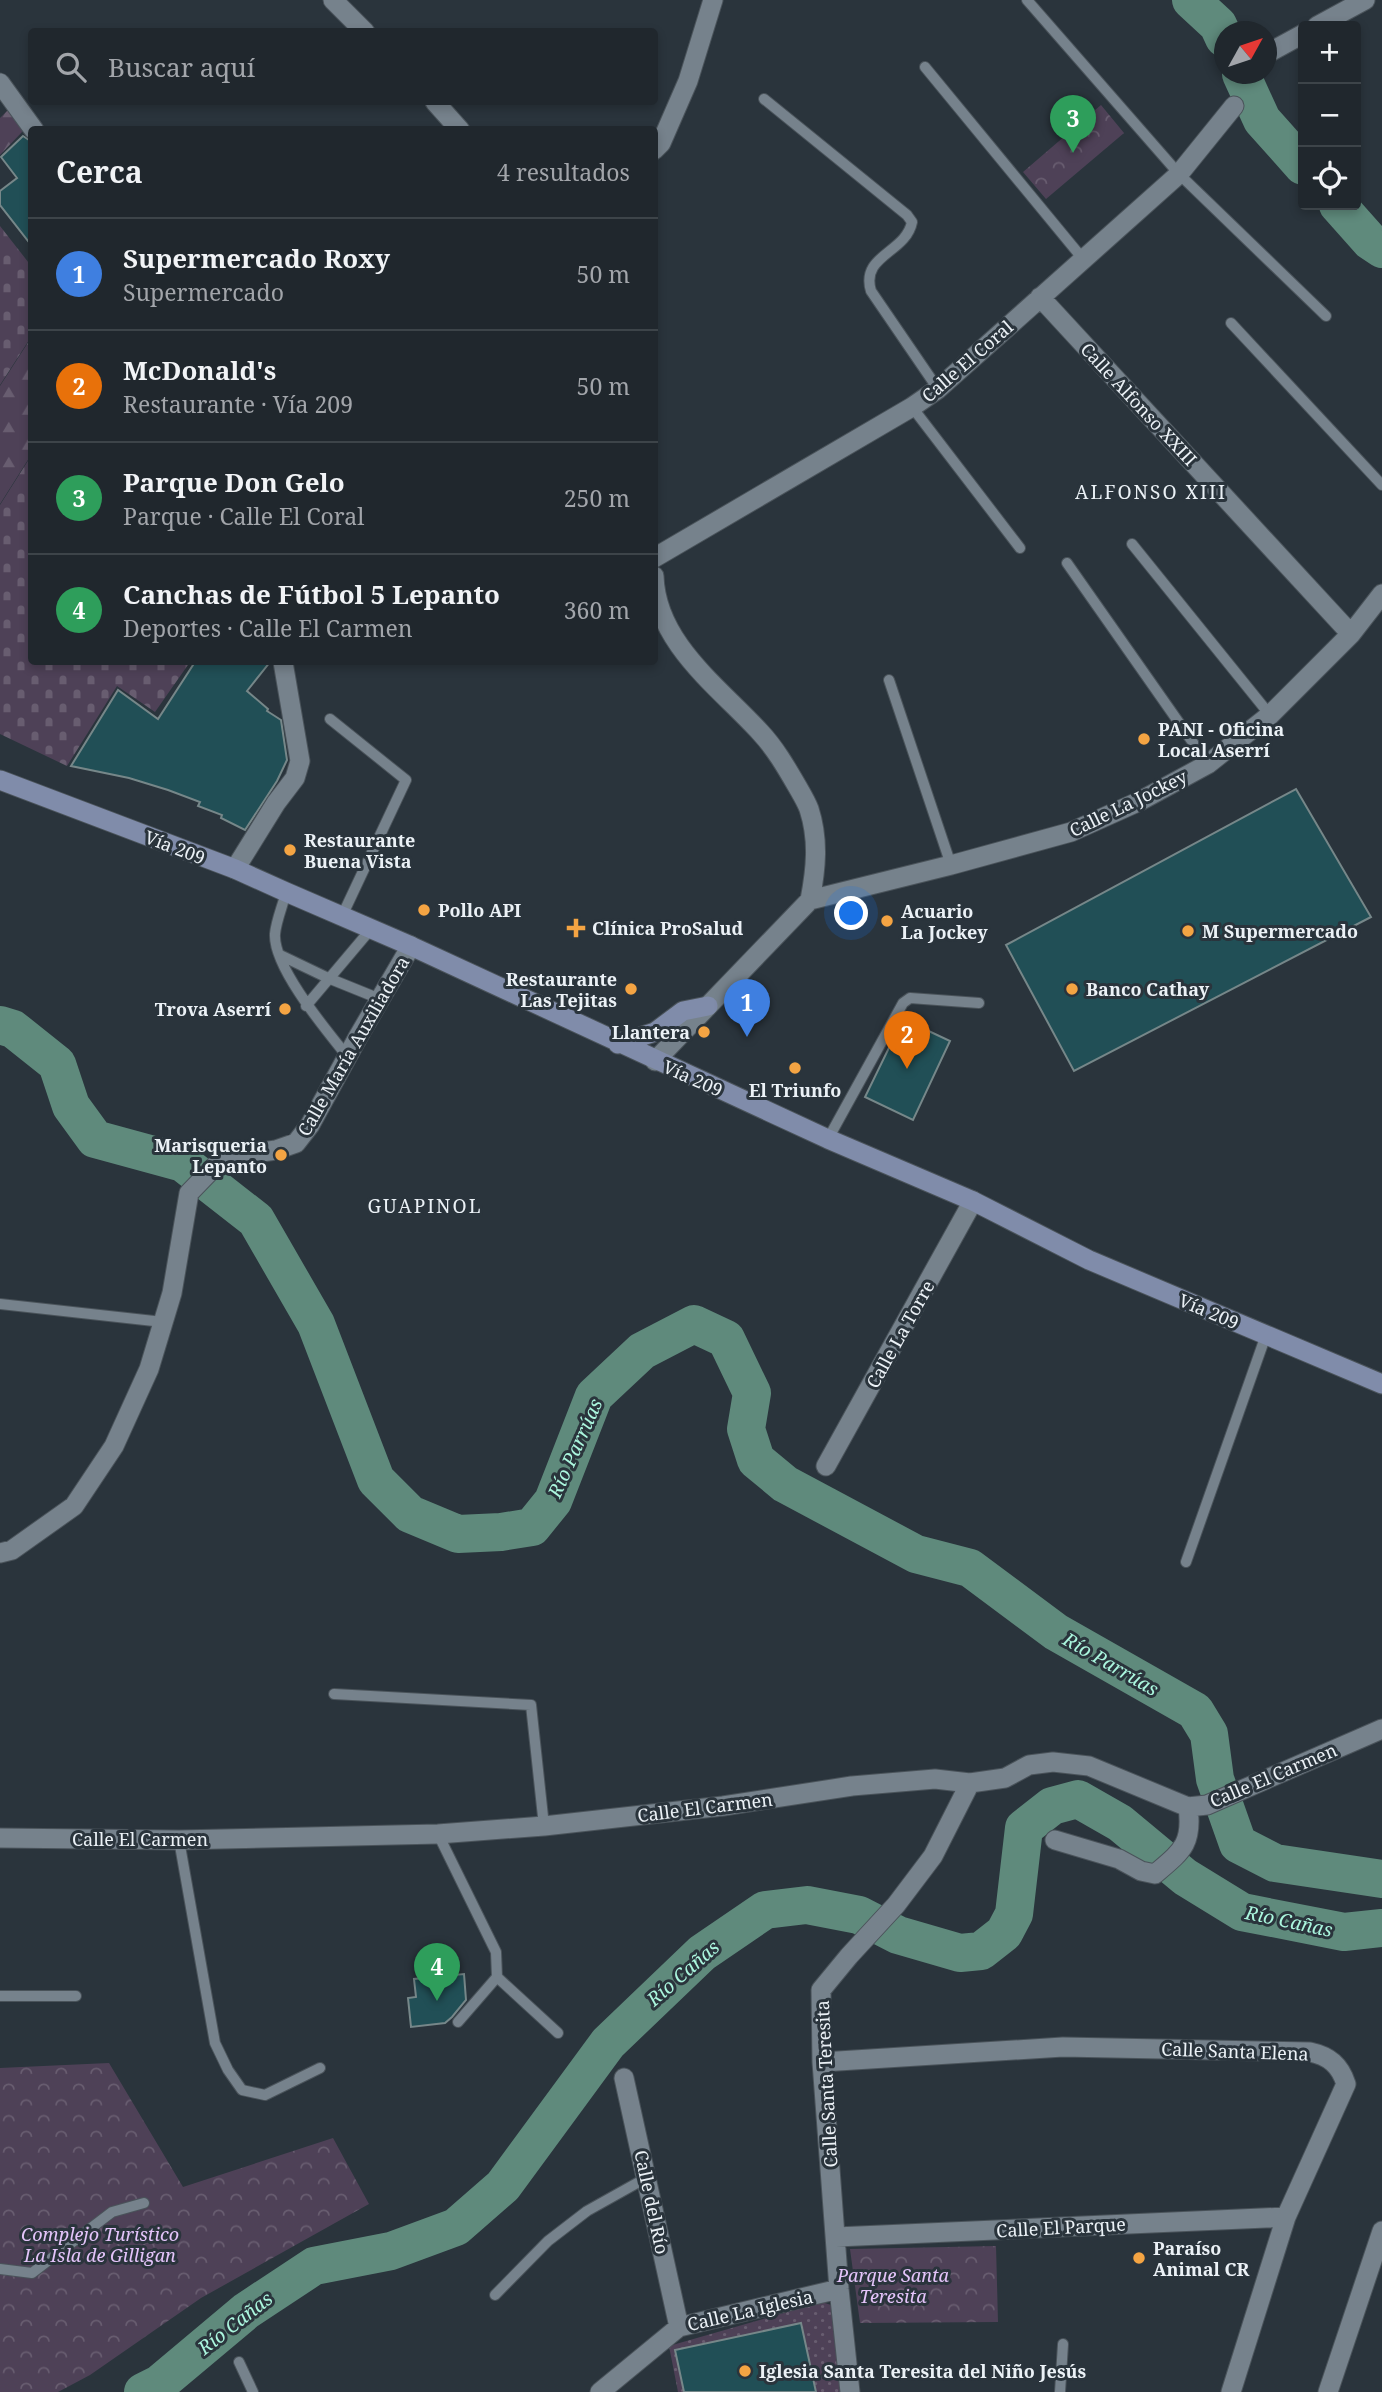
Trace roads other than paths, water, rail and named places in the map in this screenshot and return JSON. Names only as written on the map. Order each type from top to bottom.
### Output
[{"type":"main road","name":"Vía 209","points":[[0,780],[235,869],[411,946],[828,1139],[974,1201],[1089,1260],[1382,1384]]},
{"type":"main road","points":[[618,1044],[655,1032],[683,1011],[708,1006]]},
{"type":"street","points":[[334,0],[361,28]]},
{"type":"street","points":[[658,146],[688,81],[713,0]]},
{"type":"street","points":[[1326,21],[1365,0]]},
{"type":"street","points":[[1277,48],[1298,37]]},
{"type":"street","points":[[0,83],[31,126]]},
{"type":"street","points":[[438,105],[456,126]]},
{"type":"street","name":"Calle El Coral","points":[[658,556],[912,407],[938,389],[1180,174],[1234,106]]},
{"type":"street","name":"Calle Alfonso XXIII","points":[[1040,297],[1351,635]]},
{"type":"street","name":"Calle La Jockey","points":[[810,900],[1071,832],[1140,801],[1208,764],[1270,715],[1351,635],[1382,594]]},
{"type":"street","points":[[655,1061],[810,900],[816,864],[816,841],[809,808],[785,765],[762,734],[688,655],[661,615],[658,598]]},
{"type":"street","points":[[235,869],[276,803],[295,778],[300,761],[284,665]]},
{"type":"street","name":"Calle María Auxiliadora","points":[[0,1553],[12,1550],[74,1506],[114,1446],[149,1369],[172,1293],[189,1193],[219,1163],[234,1156],[276,1150],[296,1143],[310,1125],[411,946]]},
{"type":"street","name":"Calle La Torre","points":[[826,1466],[974,1201]]},
{"type":"street","name":"Calle El Carmen","points":[[0,1838],[179,1840],[438,1834],[544,1826],[723,1806],[852,1786],[935,1779],[970,1783],[1005,1777],[1029,1765],[1053,1762],[1089,1766],[1197,1806],[1382,1728]]},
{"type":"street","name":"Calle Santa Teresita","points":[[850,2392],[839,2289],[822,2062],[821,1990],[896,1905],[933,1856],[970,1783]]},
{"type":"street","points":[[1055,1840],[1155,1874],[1180,1853],[1197,1806]]},
{"type":"street","name":"Calle Santa Elena","points":[[822,2062],[1063,2047],[1320,2054],[1337,2066],[1346,2084],[1286,2217],[1231,2392]]},
{"type":"street","name":"Calle del Río","points":[[624,2078],[679,2327]]},
{"type":"street","name":"Calle El Parque","points":[[836,2237],[1286,2217]]},
{"type":"street","points":[[1328,2392],[1375,2270],[1382,2231]]},
{"type":"street","name":"Calle La Iglesia","points":[[600,2392],[679,2327],[839,2289]]},
{"type":"lane","points":[[1027,0],[1180,174],[1326,316]]},
{"type":"lane","points":[[925,67],[1083,259]]},
{"type":"lane","points":[[764,99],[908,215],[912,222],[910,233],[870,270],[867,279],[871,291],[938,389]]},
{"type":"lane","points":[[1231,323],[1382,485]]},
{"type":"lane","points":[[912,407],[1020,548]]},
{"type":"lane","points":[[1132,544],[1270,715]]},
{"type":"lane","points":[[1067,563],[1208,764]]},
{"type":"lane","points":[[888,680],[951,865]]},
{"type":"lane","points":[[330,719],[406,780],[342,916]]},
{"type":"lane","points":[[286,892],[275,936],[280,955],[306,1006],[347,1056]]},
{"type":"lane","points":[[306,1006],[371,929]]},
{"type":"lane","points":[[280,955],[380,999]]},
{"type":"lane","points":[[828,1139],[903,1003],[910,998],[979,1003]]},
{"type":"lane","points":[[0,1304],[163,1322]]},
{"type":"lane","points":[[1186,1562],[1266,1335]]},
{"type":"lane","points":[[334,1694],[531,1705],[544,1826]]},
{"type":"lane","points":[[438,1834],[496,1952],[497,1977],[458,2022]]},
{"type":"lane","points":[[179,1840],[215,2043],[228,2070],[242,2090],[265,2095],[320,2068]]},
{"type":"lane","points":[[497,1977],[558,2033]]},
{"type":"lane","points":[[0,1996],[76,1996]]},
{"type":"lane","points":[[495,2295],[548,2241],[587,2211],[646,2178]]},
{"type":"lane","points":[[0,2269],[33,2273],[112,2212],[144,2203]]},
{"type":"lane","points":[[1060,2392],[1063,2344]]},
{"type":"lane","points":[[239,2362],[253,2392]]},
{"type":"waterway","points":[[1191,0],[1214,21]]},
{"type":"waterway","points":[[1246,84],[1262,120],[1298,160]]},
{"type":"waterway","points":[[1342,210],[1370,241],[1382,249]]},
{"type":"waterway","name":"Río Parrúas","points":[[0,1025],[13,1029],[57,1064],[71,1106],[95,1139],[183,1163],[256,1220],[316,1324],[376,1480],[410,1514],[458,1534],[532,1527],[553,1501],[594,1396],[642,1351],[694,1324],[726,1339],[752,1393],[746,1429],[756,1460],[785,1484],[916,1554],[970,1568],[1056,1632],[1195,1711],[1209,1734],[1215,1779],[1238,1844],[1275,1863],[1382,1879]]},
{"type":"waterway","name":"Río Cañas","points":[[143,2392],[159,2384],[246,2311],[314,2266],[391,2251],[456,2227],[503,2186],[608,2043],[702,1953],[765,1910],[807,1905],[859,1915],[898,1935],[960,1953],[981,1951],[1004,1933],[1014,1914],[1024,1828],[1052,1806],[1078,1799],[1120,1823],[1185,1877],[1242,1912],[1344,1932],[1382,1928]]},
{"type":"place","name":"Parque Don Gelo","points":[[1073,153]]},
{"type":"place","name":"PANI - Oficina Local Aserrí","points":[[1144,739]]},
{"type":"place","name":"Restaurante Buena Vista","points":[[290,850]]},
{"type":"place","name":"Pollo API","points":[[424,910]]},
{"type":"place","name":"Acuario La Jockey","points":[[887,921]]},
{"type":"place","name":"Clínica ProSalud","points":[[576,928]]},
{"type":"place","name":"M Supermercado","points":[[1188,931]]},
{"type":"place","name":"Restaurante Las Tejitas","points":[[631,989]]},
{"type":"place","name":"Banco Cathay","points":[[1072,989]]},
{"type":"place","name":"Trova Aserrí","points":[[285,1009]]},
{"type":"place","name":"Llantera","points":[[704,1032]]},
{"type":"place","name":"Supermercado Roxy","points":[[747,1037]]},
{"type":"place","name":"El Triunfo","points":[[795,1068]]},
{"type":"place","name":"McDonald's","points":[[907,1069]]},
{"type":"place","name":"Marisqueria Lepanto","points":[[281,1155]]},
{"type":"place","name":"Canchas de Fútbol 5 Lepanto","points":[[437,2001]]},
{"type":"place","name":"Paraíso Animal CR","points":[[1139,2258]]},
{"type":"place","name":"Iglesia Santa Teresita del Niño Jesús","points":[[745,2371]]},
{"type":"district","name":"ALFONSO XIII","points":[[1151,492]]},
{"type":"district","name":"GUAPINOL","points":[[425,1206]]},
{"type":"park label","name":"Complejo Turístico La Isla de Gilligan","points":[[100,2244]]},
{"type":"park label","name":"Parque Santa Teresita","points":[[893,2285]]}]
